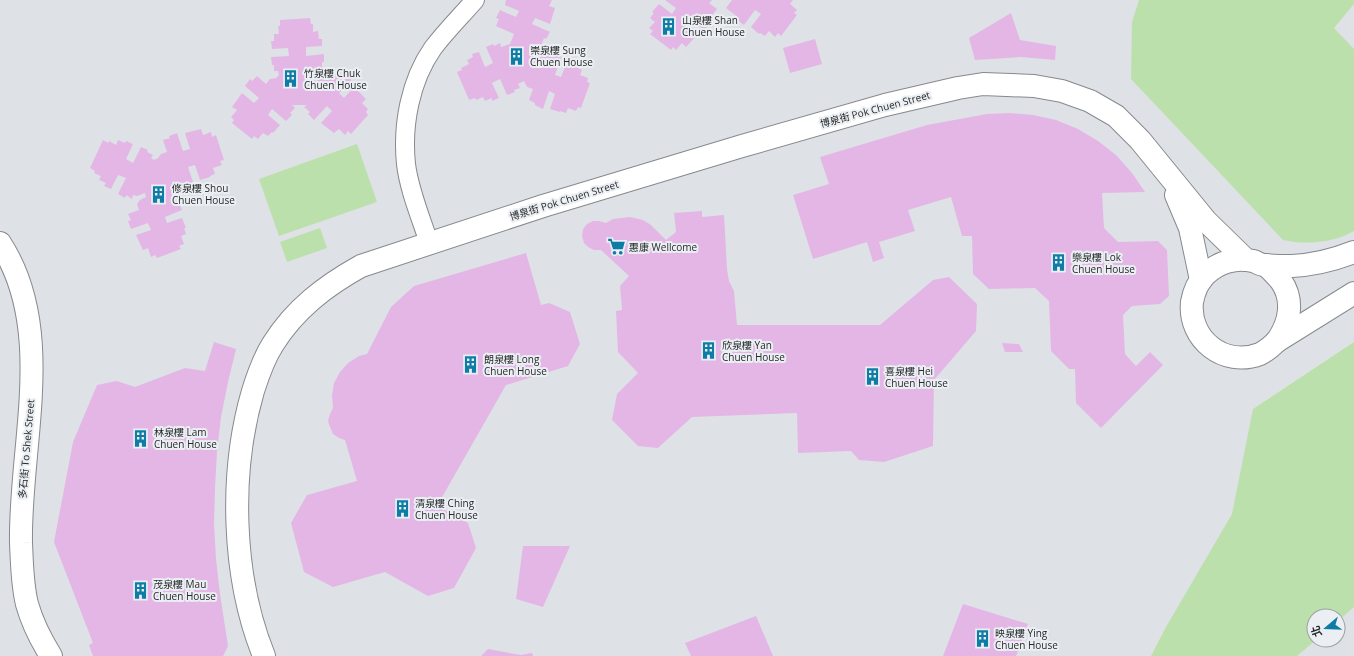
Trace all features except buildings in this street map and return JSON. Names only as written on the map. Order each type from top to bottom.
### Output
[{"type":"street","points":[[429,243],[413,195],[406,165],[405,135],[409,105],[418,76],[433,49],[475,0]]},
{"type":"street","name":"博泉街 Pok Chuen Street","points":[[264,656],[245,589],[240,559],[237,506],[239,466],[244,426],[250,401],[261,368],[272,344],[302,308],[320,292],[361,266],[543,206],[885,105],[958,88],[983,84],[1034,86],[1062,91],[1090,101],[1116,116],[1140,140],[1206,221],[1281,281],[1289,301],[1289,312],[1283,333],[1277,341]]},
{"type":"street","name":"博泉街 Pok Chuen Street","points":[[1168,175],[1190,228],[1200,280]]},
{"type":"street","name":"多石街 To Shek Street","points":[[0,243],[6,252],[22,290],[30,336],[32,370],[23,484],[21,529],[22,567],[27,604],[34,624],[51,656]]},
{"type":"street","name":"博泉街 Pok Chuen Street","points":[[1354,252],[1318,263],[1292,266],[1233,260],[1220,264],[1209,270],[1200,280],[1192,300],[1193,321],[1202,340],[1219,353],[1240,358],[1250,357],[1260,354],[1277,341],[1354,292]]},
{"type":"green space","points":[[1139,0],[1354,0],[1354,4],[1334,28],[1354,49],[1354,231],[1337,238],[1319,242],[1292,242],[1283,240],[1131,79],[1132,22]]},
{"type":"green space","points":[[357,144],[377,202],[279,236],[259,179]]},
{"type":"green space","points":[[320,228],[327,248],[287,262],[280,242]]},
{"type":"green space","points":[[1354,342],[1354,607],[1346,614],[1346,608],[1306,608],[1306,648],[1297,656],[1151,656],[1166,627],[1232,514],[1253,409]]},
{"type":"place","name":"山泉樓 Shan Chuen House","points":[[669,26]]},
{"type":"place","name":"崇泉樓 Sung Chuen House","points":[[517,56]]},
{"type":"place","name":"竹泉樓 Chuk Chuen House","points":[[291,79]]},
{"type":"place","name":"修泉樓 Shou Chuen House","points":[[159,194]]},
{"type":"place","name":"惠康 Wellcome","points":[[616,247]]},
{"type":"place","name":"樂泉樓 Lok Chuen House","points":[[1059,263]]},
{"type":"place","name":"欣泉樓 Yan Chuen House","points":[[709,351]]},
{"type":"place","name":"朗泉樓 Long Chuen House","points":[[471,365]]},
{"type":"place","name":"喜泉樓 Hei Chuen House","points":[[872,377]]},
{"type":"place","name":"林泉樓 Lam Chuen House","points":[[141,438]]},
{"type":"place","name":"清泉樓 Ching Chuen House","points":[[402,509]]},
{"type":"place","name":"茂泉樓 Mau Chuen House","points":[[140,590]]},
{"type":"place","name":"映泉樓 Ying Chuen House","points":[[982,639]]}]
